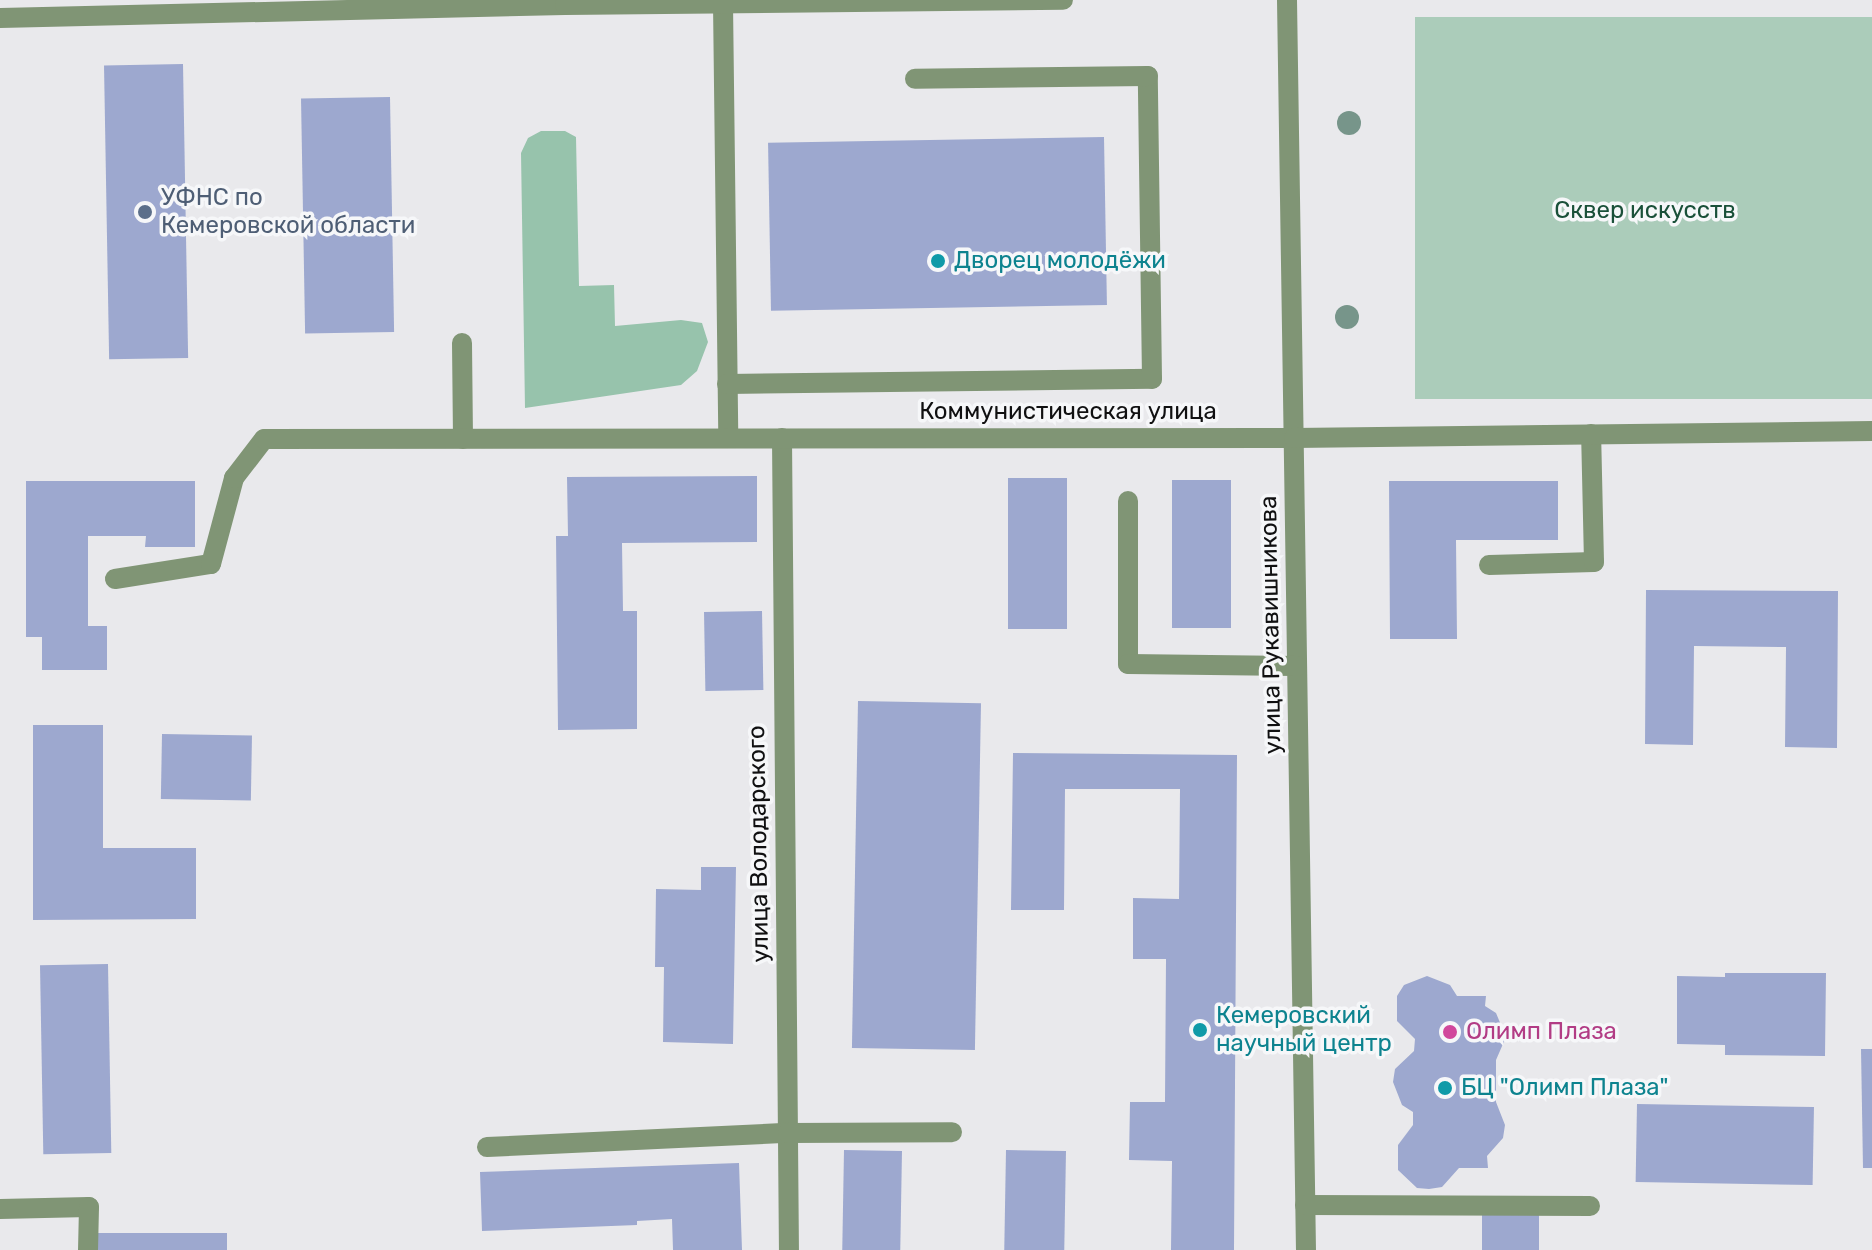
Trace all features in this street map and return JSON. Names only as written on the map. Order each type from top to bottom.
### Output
[{"type":"street","points":[[0,18],[565,3],[1063,0]]},
{"type":"street","name":"улица Рукавишникова","points":[[1287,0],[1306,1250]]},
{"type":"street","points":[[723,3],[728,438]]},
{"type":"street","points":[[727,384],[1152,379],[1148,76],[915,79]]},
{"type":"street","points":[[462,343],[463,439]]},
{"type":"street","name":"Коммунистическая улица","points":[[115,579],[211,564],[234,478],[264,439],[1294,438],[1872,431]]},
{"type":"street","points":[[1489,565],[1594,562],[1591,434]]},
{"type":"street","name":"улица Володарского","points":[[782,438],[789,1250]]},
{"type":"street","points":[[1128,501],[1128,664],[1297,666]]},
{"type":"street","points":[[487,1147],[788,1133],[952,1132]]},
{"type":"street","points":[[1305,1205],[1590,1206]]},
{"type":"street","points":[[0,1209],[89,1207],[88,1250]]},
{"type":"green space","name":"Сквер искусств","points":[[1415,17],[1872,17],[1872,399],[1415,399]]},
{"type":"green space","points":[[541,131],[565,131],[576,137],[579,286],[614,285],[615,326],[681,320],[702,323],[708,342],[697,371],[681,385],[525,408],[521,153],[528,138]]},
{"type":"building","name":"УФНС по Кемеровской области","points":[[183,64],[188,358],[109,359],[104,65]]},
{"type":"building","points":[[390,97],[394,332],[305,334],[301,99]]},
{"type":"building","name":"Дворец молодёжи","points":[[1104,137],[1107,305],[771,311],[768,143]]},
{"type":"building","points":[[757,476],[757,542],[622,543],[623,611],[637,611],[637,729],[558,730],[556,536],[568,536],[567,477]]},
{"type":"building","points":[[1008,478],[1067,478],[1067,629],[1008,629]]},
{"type":"building","points":[[1172,480],[1231,480],[1231,628],[1172,628]]},
{"type":"building","points":[[26,481],[195,481],[195,547],[145,547],[146,536],[88,536],[88,626],[107,626],[107,670],[42,670],[42,637],[26,637]]},
{"type":"building","points":[[1389,481],[1558,481],[1558,540],[1456,540],[1457,639],[1390,639]]},
{"type":"building","points":[[1646,590],[1838,591],[1837,748],[1785,747],[1786,647],[1694,646],[1693,745],[1645,744]]},
{"type":"building","points":[[762,611],[763,690],[705,691],[704,612]]},
{"type":"building","points":[[858,701],[981,703],[975,1050],[852,1048]]},
{"type":"building","points":[[33,725],[103,725],[103,848],[196,848],[196,919],[33,920]]},
{"type":"building","points":[[162,734],[252,736],[251,801],[161,799]]},
{"type":"building","name":"Кемеровский научный центр","points":[[1013,753],[1237,755],[1234,1250],[1171,1250],[1172,1161],[1129,1160],[1130,1102],[1165,1102],[1166,959],[1133,959],[1133,898],[1179,899],[1180,789],[1065,789],[1064,910],[1011,910]]},
{"type":"building","points":[[701,867],[736,867],[733,1044],[663,1042],[664,967],[655,967],[656,889],[701,890]]},
{"type":"building","points":[[108,964],[111,1153],[43,1154],[40,965]]},
{"type":"building","points":[[1725,973],[1826,973],[1825,1056],[1725,1055],[1725,1045],[1677,1044],[1677,976],[1725,977]]},
{"type":"building","name":"БЦ \"Олимп Плаза\"","points":[[1427,976],[1450,985],[1457,996],[1486,996],[1485,1006],[1496,1013],[1506,1037],[1496,1060],[1496,1102],[1505,1125],[1503,1138],[1487,1156],[1488,1168],[1459,1168],[1442,1187],[1429,1189],[1417,1188],[1398,1170],[1398,1145],[1413,1125],[1413,1112],[1402,1105],[1393,1082],[1395,1069],[1414,1051],[1415,1039],[1397,1021],[1397,996],[1404,985]]},
{"type":"building","points":[[1861,1049],[1872,1049],[1872,1168],[1863,1168]]},
{"type":"building","points":[[1637,1104],[1814,1107],[1813,1185],[1636,1182]]},
{"type":"building","points":[[844,1150],[902,1151],[900,1250],[842,1250]]},
{"type":"building","points":[[1006,1150],[1066,1151],[1064,1250],[1004,1250]]},
{"type":"building","points":[[739,1163],[742,1250],[673,1250],[672,1219],[637,1221],[637,1225],[482,1231],[480,1172]]},
{"type":"building","points":[[1482,1215],[1539,1215],[1539,1250],[1482,1250]]},
{"type":"building","points":[[97,1233],[227,1233],[227,1250],[97,1250]]},
{"type":"place","name":"УФНС по Кемеровской области","points":[[145,212]]},
{"type":"place","name":"Дворец молодёжи","points":[[938,261]]},
{"type":"place","name":"Кемеровский научный центр","points":[[1200,1030]]},
{"type":"place","name":"Олимп Плаза","points":[[1450,1032]]},
{"type":"place","name":"БЦ \"Олимп Плаза\"","points":[[1445,1088]]}]
